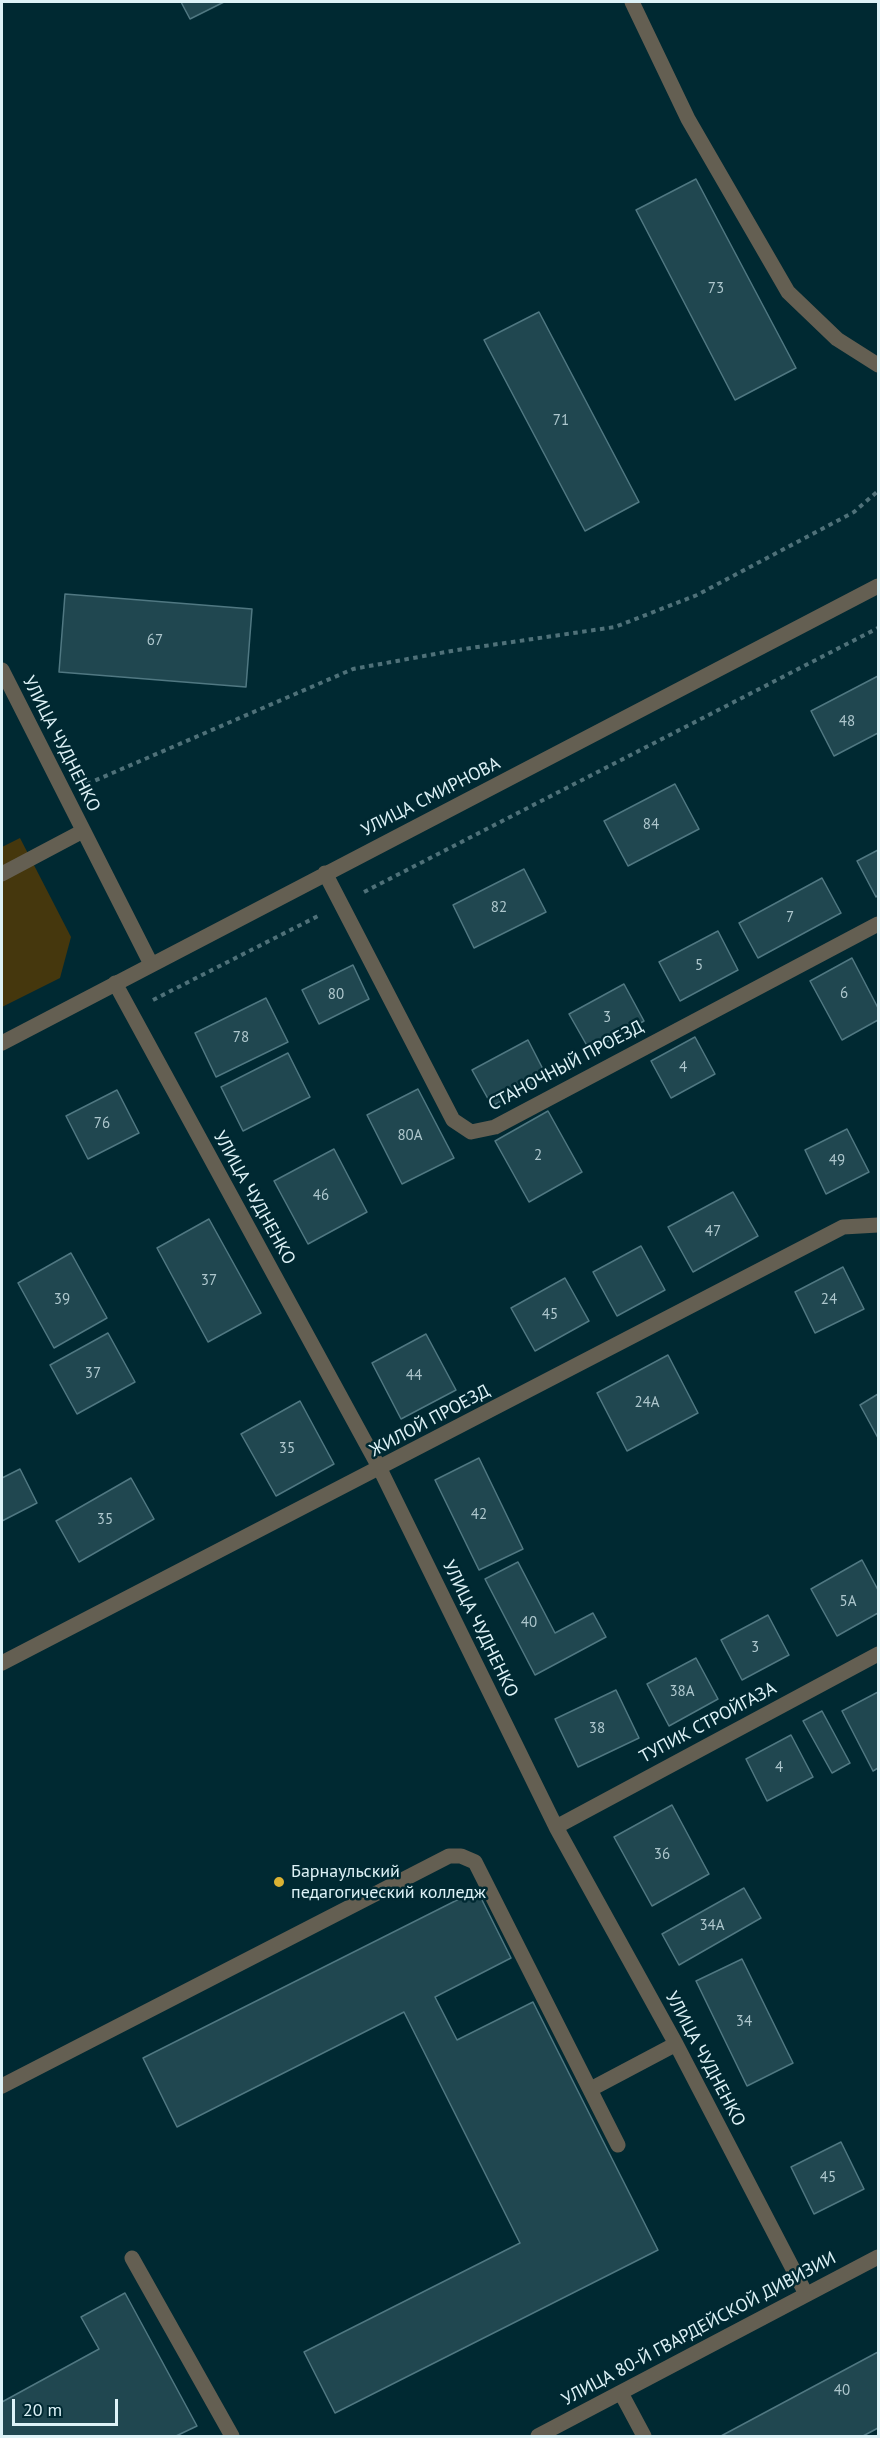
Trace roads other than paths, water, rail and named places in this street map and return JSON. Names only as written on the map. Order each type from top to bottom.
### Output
[{"type":"street","points":[[632,2],[688,118],[788,292],[837,339],[879,364]]},
{"type":"street","name":"УЛИЦА СМИРНОВА","points":[[2,1043],[879,586]]},
{"type":"street","name":"УЛИЦА ЧУДНЕНКО","points":[[2,670],[151,964]]},
{"type":"street","points":[[2,874],[83,831]]},
{"type":"street","name":"СТАНОЧНЫЙ ПРОЕЗД","points":[[325,873],[453,1120],[471,1132],[495,1127],[879,924]]},
{"type":"street","name":"УЛИЦА ЧУДНЕНКО","points":[[115,983],[380,1469],[556,1827],[676,2044],[806,2294]]},
{"type":"street","name":"ЖИЛОЙ ПРОЕЗД","points":[[2,1663],[843,1227],[879,1225]]},
{"type":"street","name":"ТУПИК СТРОЙГАЗА","points":[[556,1827],[879,1654]]},
{"type":"street","points":[[2,2086],[449,1857],[461,1856],[475,1862],[618,2145]]},
{"type":"street","points":[[591,2089],[676,2044]]},
{"type":"street","name":"УЛИЦА 80-Й ГВАРДЕЙСКОЙ ДИВИЗИИ","points":[[538,2436],[879,2257]]},
{"type":"street","points":[[132,2259],[232,2436]]},
{"type":"street","points":[[621,2393],[644,2436]]},
{"type":"place","name":"Барнаульский педагогический колледж","points":[[279,1882]]}]
